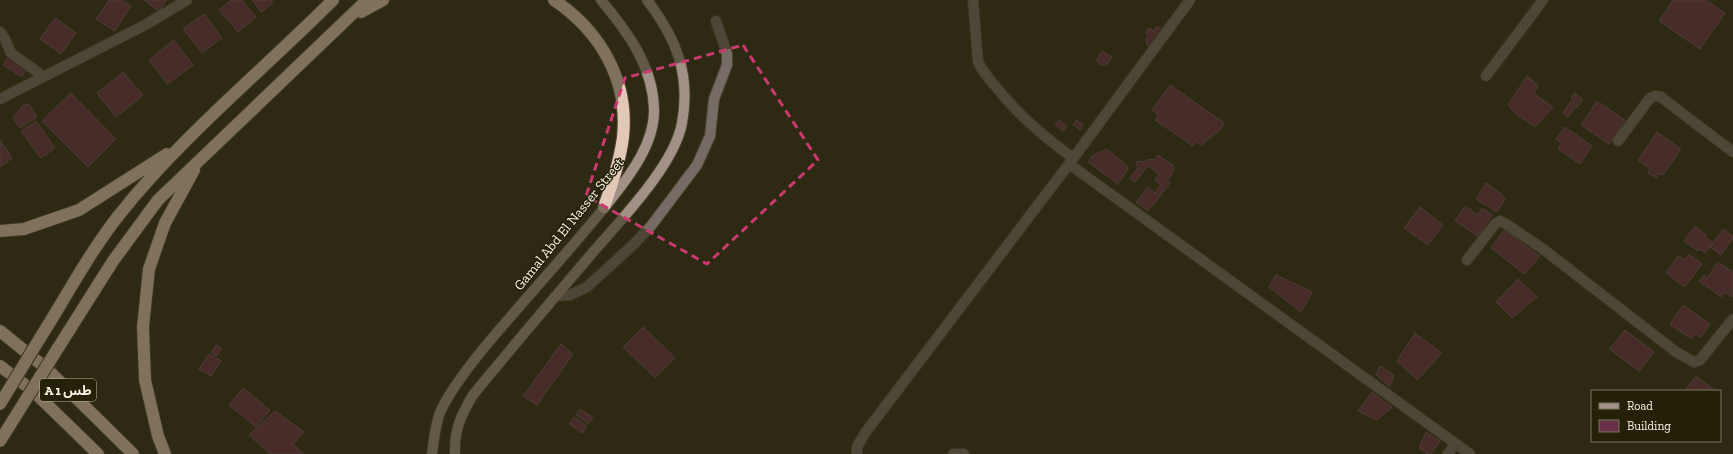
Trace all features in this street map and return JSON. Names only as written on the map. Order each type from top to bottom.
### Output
[{"type":"highway","points":[[0,404],[40,338],[118,216],[183,144],[334,0]]},
{"type":"highway","points":[[0,442],[113,261],[135,229],[158,200],[200,158],[368,0]]},
{"type":"highway","points":[[345,22],[383,0]]},
{"type":"highway","points":[[554,0],[569,10],[588,29],[603,48],[621,92],[624,114],[623,137],[618,165],[604,207]]},
{"type":"highway","points":[[0,231],[24,229],[79,210],[183,144]]},
{"type":"highway","points":[[165,454],[158,436],[145,380],[143,327],[149,269],[165,223],[200,158]]},
{"type":"highway","name":"A 1 طس","points":[[0,331],[47,369],[133,454]]},
{"type":"highway","points":[[0,366],[33,391],[98,454]]},
{"type":"main road","name":"Gamal Abd El Nasser Street","points":[[432,454],[434,430],[441,410],[460,381],[484,348],[625,181],[644,150],[652,126],[654,110],[652,88],[635,45],[622,25],[601,0]]},
{"type":"main road","points":[[455,454],[454,439],[462,414],[473,395],[640,197],[668,159],[682,124],[685,86],[675,44],[647,0]]},
{"type":"street","points":[[0,99],[43,76],[145,26],[187,0]]},
{"type":"street","points":[[973,0],[978,62],[982,71],[1007,102],[1041,135],[1071,161],[1470,454]]},
{"type":"street","points":[[858,454],[858,443],[865,433],[1071,161],[1190,0]]},
{"type":"street","points":[[1486,76],[1543,0]]},
{"type":"street","points":[[556,296],[570,294],[587,287],[634,244],[651,226],[697,166],[708,141],[714,99],[727,65],[727,54],[716,21]]},
{"type":"street","points":[[0,32],[11,53],[43,76]]},
{"type":"street","points":[[1618,141],[1650,98],[1655,96],[1661,97],[1674,105],[1733,152]]},
{"type":"street","points":[[1467,260],[1495,224],[1500,221],[1543,249],[1676,352],[1694,362],[1700,360],[1733,319]]},
{"type":"street","points":[[1448,454],[1455,444]]},
{"type":"street","points":[[953,454],[964,454]]},
{"type":"highlighted area","points":[[743,45],[818,160],[707,264],[586,196],[625,78]]},
{"type":"building","points":[[109,0],[122,0],[131,6],[115,31],[96,19]]},
{"type":"building","points":[[144,0],[167,0],[159,11]]},
{"type":"building","points":[[231,0],[242,0],[256,17],[238,32],[219,10]]},
{"type":"building","points":[[252,0],[271,0],[273,3],[261,12]]},
{"type":"building","points":[[1673,0],[1706,0],[1725,13],[1700,49],[1659,21]]},
{"type":"building","points":[[204,14],[222,38],[202,53],[183,29]]},
{"type":"building","points":[[55,18],[76,33],[61,54],[40,39]]},
{"type":"building","points":[[1157,26],[1165,31],[1153,49],[1146,44],[1148,42],[1145,40],[1148,36],[1146,33],[1149,28],[1154,31]]},
{"type":"building","points":[[174,40],[193,65],[167,84],[149,60]]},
{"type":"building","points":[[1102,51],[1112,57],[1106,66],[1103,64],[1102,66],[1096,60]]},
{"type":"building","points":[[10,55],[28,67],[22,77],[3,65]]},
{"type":"building","points":[[123,72],[143,95],[116,117],[97,93]]},
{"type":"building","points":[[1527,76],[1538,85],[1534,94],[1553,107],[1535,127],[1516,114],[1508,105]]},
{"type":"building","points":[[1170,85],[1223,122],[1223,127],[1201,145],[1196,141],[1193,146],[1155,120],[1158,115],[1152,110]]},
{"type":"building","points":[[71,93],[116,139],[88,167],[42,121]]},
{"type":"building","points":[[1575,93],[1583,99],[1579,105],[1571,98]]},
{"type":"building","points":[[1571,101],[1578,106],[1576,108],[1575,107],[1568,117],[1563,113]]},
{"type":"building","points":[[1597,101],[1625,120],[1609,144],[1581,125]]},
{"type":"building","points":[[29,104],[37,117],[20,128],[13,118],[23,105]]},
{"type":"building","points":[[1059,120],[1067,126],[1063,131],[1055,125]]},
{"type":"building","points":[[1076,120],[1083,125],[1081,130],[1073,125]]},
{"type":"building","points":[[36,121],[55,148],[41,158],[21,131]]},
{"type":"building","points":[[1565,127],[1592,146],[1580,164],[1558,149],[1562,143],[1556,139]]},
{"type":"building","points":[[1657,132],[1681,149],[1663,175],[1660,173],[1656,178],[1648,173],[1650,169],[1638,160]]},
{"type":"building","points":[[0,140],[12,158],[0,167]]},
{"type":"building","points":[[1106,149],[1126,164],[1128,169],[1118,184],[1088,162],[1092,156]]},
{"type":"building","points":[[1158,155],[1174,166],[1171,176],[1167,181],[1170,183],[1148,211],[1136,202],[1148,187],[1155,193],[1161,185],[1155,180],[1159,174],[1148,166],[1135,182],[1130,178],[1138,168],[1136,164],[1138,161],[1146,162],[1148,159],[1154,160]]},
{"type":"building","points":[[1486,183],[1499,192],[1505,199],[1497,212],[1476,199]]},
{"type":"building","points":[[1465,206],[1478,215],[1482,208],[1492,215],[1478,236],[1455,221]]},
{"type":"building","points":[[1420,207],[1443,225],[1428,245],[1404,228]]},
{"type":"building","points":[[1695,226],[1713,243],[1705,253],[1700,249],[1698,251],[1684,241]]},
{"type":"building","points":[[1723,229],[1733,236],[1733,238],[1721,255],[1710,247]]},
{"type":"building","points":[[1504,230],[1540,256],[1524,274],[1491,248]]},
{"type":"building","points":[[1689,254],[1702,264],[1685,287],[1666,273],[1678,256],[1685,260]]},
{"type":"building","points":[[1718,262],[1733,272],[1733,297],[1724,292],[1721,297],[1699,281],[1704,275],[1707,278]]},
{"type":"building","points":[[1276,275],[1312,292],[1301,312],[1269,287]]},
{"type":"building","points":[[1518,279],[1537,297],[1512,318],[1496,302]]},
{"type":"building","points":[[1683,305],[1710,324],[1701,337],[1695,333],[1691,339],[1670,324]]},
{"type":"building","points":[[643,327],[675,358],[655,378],[623,347]]},
{"type":"building","points":[[1625,330],[1654,352],[1639,371],[1609,349]]},
{"type":"building","points":[[1415,333],[1442,353],[1417,380],[1397,361]]},
{"type":"building","points":[[561,344],[573,354],[537,405],[523,396]]},
{"type":"building","points":[[216,345],[222,348],[217,356],[211,353]]},
{"type":"building","points":[[209,354],[221,361],[211,376],[199,369]]},
{"type":"building","points":[[1380,366],[1394,375],[1390,387],[1376,375]]},
{"type":"building","points":[[1696,376],[1715,390],[1685,390]]},
{"type":"building","points":[[243,388],[270,410],[256,427],[229,405]]},
{"type":"building","points":[[1372,392],[1392,407],[1377,420],[1358,411]]},
{"type":"building","points":[[580,409],[593,418],[588,424],[576,415]]},
{"type":"building","points":[[275,411],[304,432],[293,444],[304,454],[270,454],[249,435]]},
{"type":"building","points":[[574,417],[587,426],[582,433],[569,424]]},
{"type":"building","points":[[1426,432],[1440,441],[1431,454],[1427,454],[1419,448]]}]
